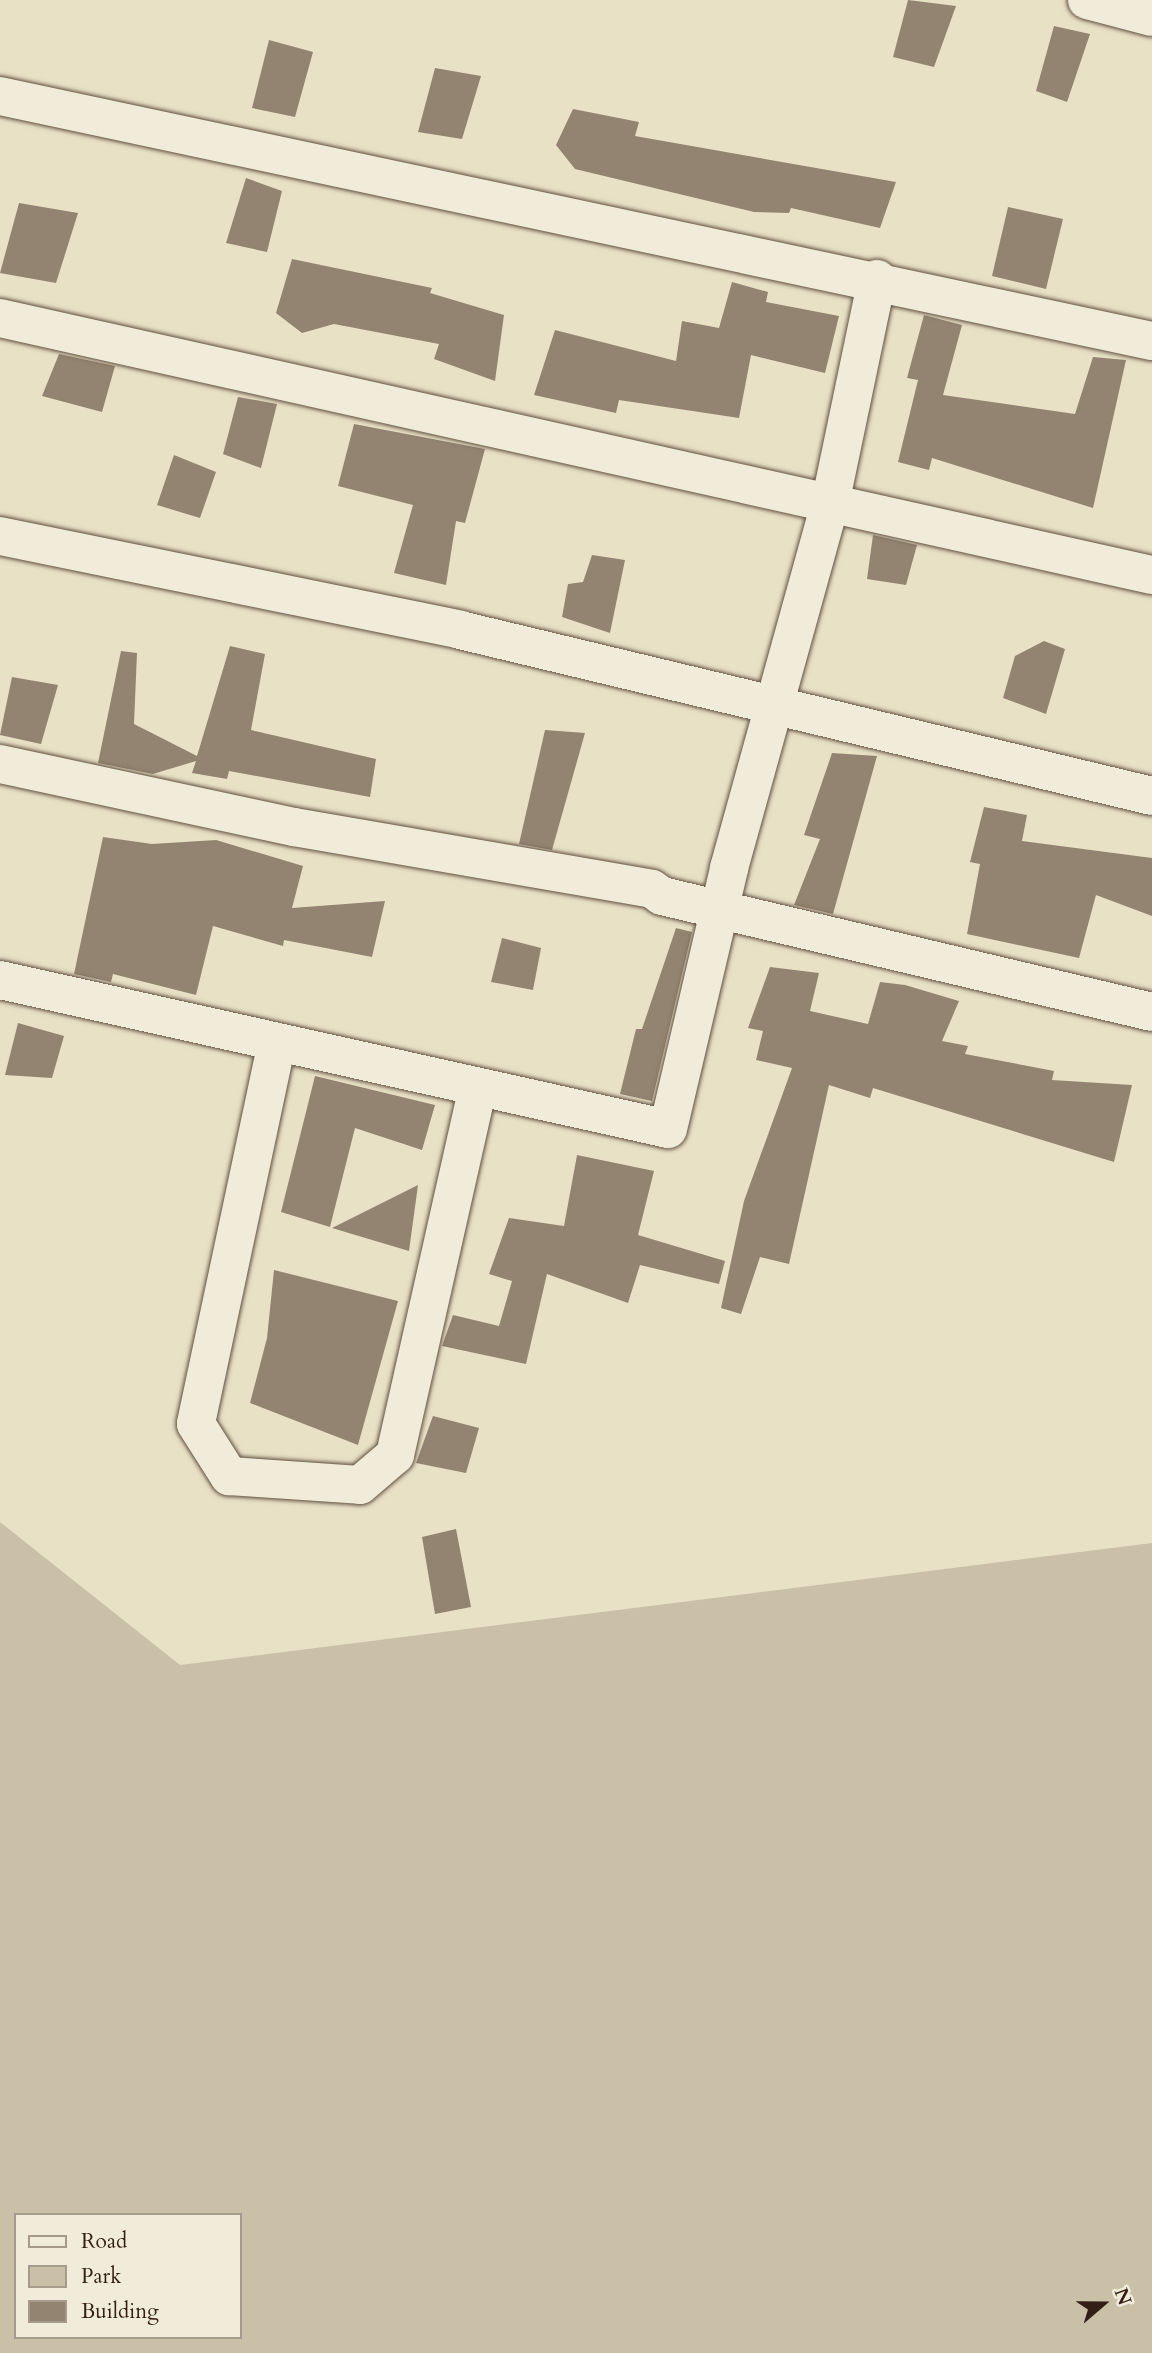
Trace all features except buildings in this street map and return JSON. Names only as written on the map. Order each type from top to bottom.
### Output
[{"type":"street","points":[[1087,0],[1152,18]]},
{"type":"street","points":[[0,96],[877,279],[1152,341]]},
{"type":"street","points":[[0,980],[668,1129],[775,702],[830,504],[877,279]]},
{"type":"street","points":[[0,318],[1152,575]]},
{"type":"street","points":[[0,536],[775,702],[1152,796]]},
{"type":"street","points":[[0,764],[294,827],[652,889],[1152,1013]]},
{"type":"street","points":[[277,1042],[196,1424],[229,1476],[360,1485],[395,1455],[478,1087]]},
{"type":"green space","points":[[0,1522],[180,1665],[1152,1543],[1152,2353],[0,2353]]}]
